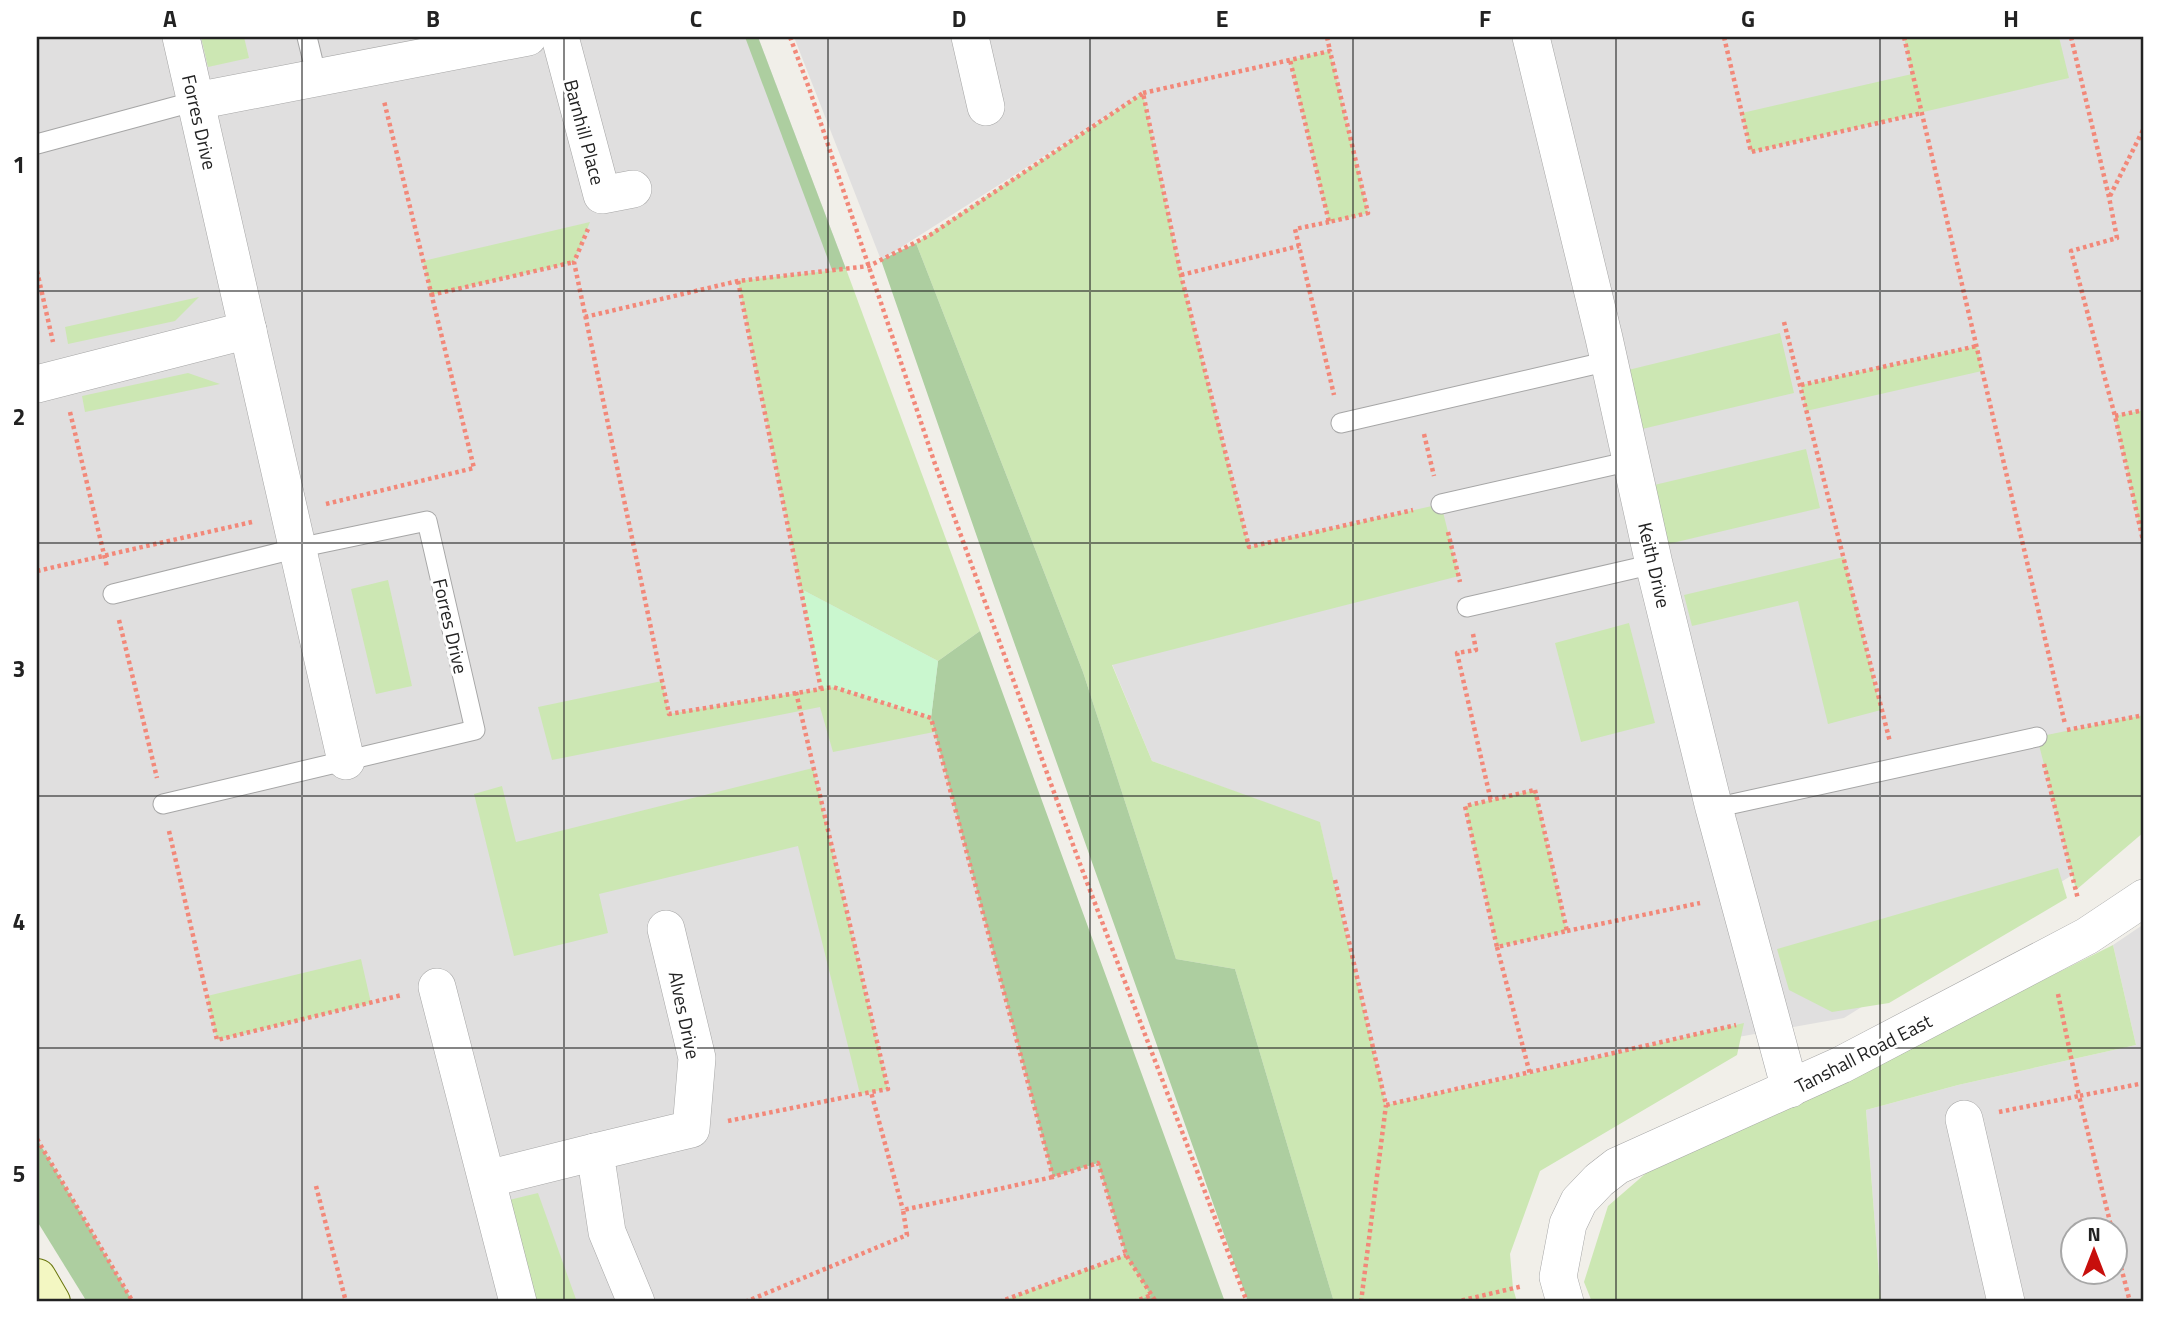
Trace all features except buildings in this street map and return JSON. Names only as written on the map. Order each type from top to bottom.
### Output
[{"type":"street","name":"Forres Drive","points":[[181,37],[346,761]]},
{"type":"street","points":[[196,102],[528,37]]},
{"type":"street","name":"Barnhill Place","points":[[560,37],[618,192]]},
{"type":"street","points":[[970,37],[986,107]]},
{"type":"street","name":"Keith Drive","points":[[1531,37],[1609,361],[1654,564],[1714,807],[1790,1089]]},
{"type":"street","points":[[49,381],[248,330]]},
{"type":"street","name":"Tanshall Road East","points":[[1562,1290],[1568,1224],[1579,1201],[1617,1166],[1790,1089],[1897,1036],[2087,936],[2144,898]]},
{"type":"street","name":"Alves Drive","points":[[666,929],[697,1058],[691,1129]]},
{"type":"street","points":[[437,987],[518,1302]]},
{"type":"street","points":[[1964,1119],[2006,1302]]},
{"type":"street","points":[[487,1179],[691,1129]]},
{"type":"street","points":[[595,1152],[607,1232],[636,1302]]},
{"type":"street","points":[[37,1278],[51,1302]]},
{"type":"lane","points":[[307,37],[317,78]]},
{"type":"lane","points":[[37,144],[196,102]]},
{"type":"lane","points":[[1341,423],[1609,361]]},
{"type":"lane","points":[[1441,504],[1631,461]]},
{"type":"lane","name":"Forres Drive","points":[[113,594],[298,548],[427,521],[475,730],[163,804]]},
{"type":"lane","points":[[1466,607],[1654,564]]},
{"type":"lane","points":[[1714,807],[2037,737]]},
{"type":"path","points":[[790,37],[936,464],[1076,851],[1247,1302]]},
{"type":"path","points":[[1326,37],[1368,214],[1295,229],[1341,423]]},
{"type":"path","points":[[1724,37],[1751,152],[1922,113]]},
{"type":"path","points":[[1904,37],[2067,730]]},
{"type":"path","points":[[2071,37],[2117,238],[2071,251],[2115,416],[2144,545]]},
{"type":"path","points":[[585,317],[738,281],[869,266],[930,235],[1143,93],[1330,51]]},
{"type":"path","points":[[1290,60],[1329,222]]},
{"type":"path","points":[[37,571],[474,468],[375,67]]},
{"type":"path","points":[[1143,93],[1181,275],[1249,547],[1441,504]]},
{"type":"path","points":[[2109,197],[2144,128]]},
{"type":"path","points":[[618,192],[574,262],[669,714],[833,687],[931,718],[1053,1177]]},
{"type":"path","points":[[1181,275],[1299,246]]},
{"type":"path","points":[[432,295],[574,262]]},
{"type":"path","points":[[37,271],[49,381],[104,556],[218,1040],[437,987]]},
{"type":"path","points":[[738,281],[821,689]]},
{"type":"path","points":[[1784,322],[1897,768]]},
{"type":"path","points":[[1801,385],[1977,346]]},
{"type":"path","points":[[2115,416],[2144,410]]},
{"type":"path","points":[[1466,607],[1476,649],[1457,653],[1491,801]]},
{"type":"path","points":[[691,1129],[888,1089],[796,692]]},
{"type":"path","points":[[2087,936],[2037,737],[2144,715]]},
{"type":"path","points":[[1530,1074],[1497,947],[1465,806],[1535,790],[1567,931]]},
{"type":"path","points":[[1335,880],[1386,1105],[1361,1302]]},
{"type":"path","points":[[1497,947],[1738,895]]},
{"type":"path","points":[[2050,956],[2079,1096],[2109,1216]]},
{"type":"path","points":[[1386,1105],[1771,1017]]},
{"type":"path","points":[[1964,1119],[2144,1083]]},
{"type":"path","points":[[745,1302],[907,1236],[903,1210],[871,1092]]},
{"type":"path","points":[[37,1139],[133,1302]]},
{"type":"path","points":[[903,1210],[1053,1177],[1098,1163],[1126,1255],[1156,1302]]},
{"type":"path","points":[[316,1186],[346,1302]]},
{"type":"path","points":[[999,1302],[1126,1255]]},
{"type":"path","points":[[1455,1302],[1562,1290]]},
{"type":"path","points":[[1133,1302],[1152,1295]]},
{"type":"shaded area","points":[[37,37],[758,37],[846,269],[938,661],[1167,1283],[1120,1302],[133,1302],[37,1139]]},
{"type":"shaded area","points":[[794,37],[2144,37],[2144,830],[1844,1018],[1530,1074],[1386,1105],[1320,823],[1152,761],[1112,664],[1266,625],[1181,275],[1143,93],[881,260]]},
{"type":"shaded area","points":[[2144,924],[2144,1302],[1881,1302],[1866,1110],[1958,1085],[2136,1045],[2113,945]]},
{"type":"green space","points":[[201,37],[244,37],[249,58],[208,67]]},
{"type":"green space","points":[[745,37],[758,37],[846,269],[832,270]]},
{"type":"green space","points":[[1904,37],[2059,37],[2069,78],[1751,152],[1742,113],[1912,74]]},
{"type":"green space","points":[[1330,51],[1368,213],[1329,222],[1290,60]]},
{"type":"green space","points":[[1143,93],[1181,275],[1249,547],[1441,504],[1459,576],[1112,665],[1152,761],[1320,822],[1386,1105],[1744,1023],[1737,1055],[1540,1171],[1510,1254],[1517,1302],[1334,1302],[1235,969],[1176,959],[1083,672],[916,243]]},
{"type":"green space","points":[[590,222],[574,262],[431,295],[423,261]]},
{"type":"green space","points":[[916,243],[1083,672],[1176,959],[1235,969],[1334,1302],[1248,1302],[881,260]]},
{"type":"green space","points":[[846,269],[980,631],[938,661],[801,589],[738,281]]},
{"type":"green space","points":[[199,297],[175,321],[68,344],[65,327]]},
{"type":"green space","points":[[1780,333],[1794,393],[1638,430],[1624,371]]},
{"type":"green space","points":[[1977,346],[1982,371],[1806,411],[1801,385]]},
{"type":"green space","points":[[188,373],[220,384],[85,412],[82,396]]},
{"type":"green space","points":[[2144,410],[2144,545],[2115,416]]},
{"type":"green space","points":[[1806,449],[1820,508],[1664,545],[1650,486]]},
{"type":"green space","points":[[1844,557],[1881,710],[1828,724],[1798,601],[1692,626],[1684,595]]},
{"type":"green space","points":[[388,580],[412,686],[376,694],[351,589]]},
{"type":"green space","points":[[801,589],[938,661],[931,718],[833,687],[821,689]]},
{"type":"green space","points":[[1629,623],[1655,723],[1581,742],[1555,643]]},
{"type":"green space","points":[[980,631],[1225,1302],[1133,1302],[1151,1295],[1126,1255],[1098,1163],[1053,1177],[931,718],[938,661]]},
{"type":"green space","points":[[662,681],[669,714],[833,687],[931,718],[934,732],[833,752],[820,707],[552,760],[538,707]]},
{"type":"green space","points":[[2144,715],[2144,832],[2076,890],[2037,737]]},
{"type":"green space","points":[[813,768],[888,1089],[860,1094],[798,846],[599,894],[608,933],[514,956],[474,794],[502,786],[516,842]]},
{"type":"green space","points":[[1535,790],[1567,931],[1497,947],[1465,806]]},
{"type":"green space","points":[[2058,868],[2067,898],[1889,1003],[1832,1012],[1789,990],[1777,949]]},
{"type":"green space","points":[[2113,945],[2136,1045],[1958,1085],[1866,1110],[1881,1302],[1592,1302],[1584,1282],[1608,1206],[1667,1155],[1865,1069]]},
{"type":"green space","points":[[361,959],[371,1003],[217,1040],[207,996]]},
{"type":"green space","points":[[37,1139],[133,1302],[87,1302],[37,1221]]},
{"type":"green space","points":[[538,1193],[577,1302],[518,1302],[493,1204]]},
{"type":"green space","points":[[1126,1255],[1152,1295],[1133,1302],[999,1302]]}]
